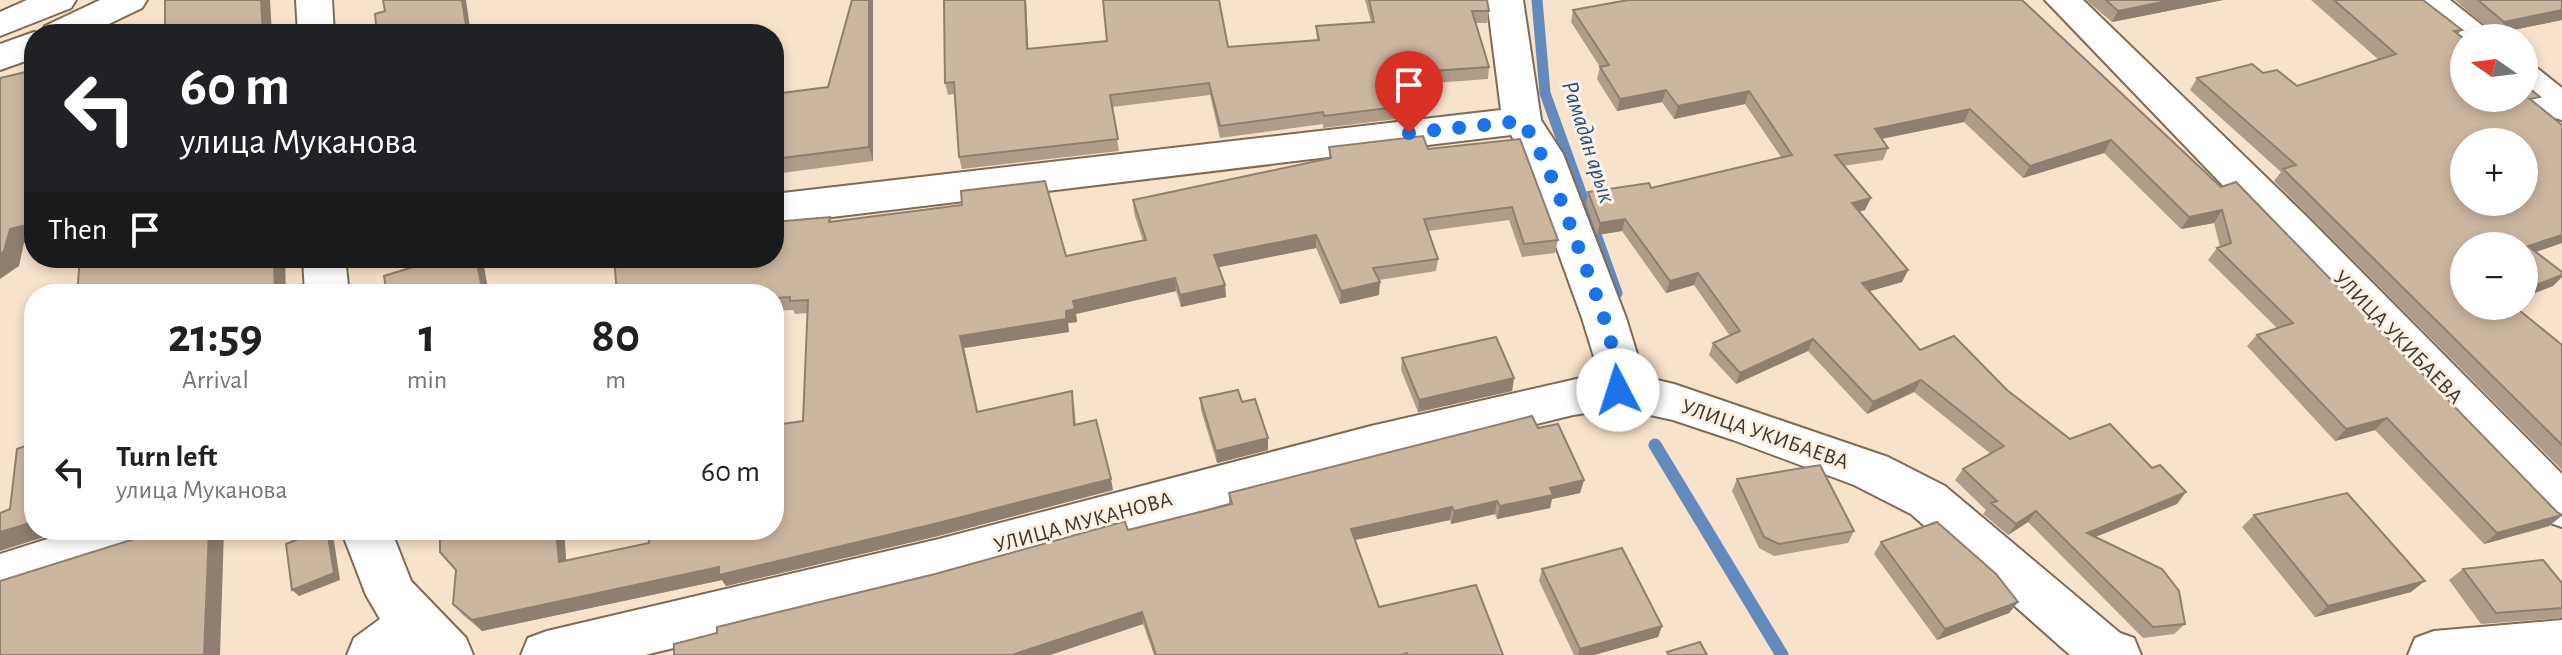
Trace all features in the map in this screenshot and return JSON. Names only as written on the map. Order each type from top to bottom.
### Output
[{"type":"street","points":[[0,25],[58,0]]},
{"type":"street","points":[[79,24],[129,0]]},
{"type":"street","points":[[314,0],[315,24]]},
{"type":"street","points":[[1505,0],[1522,121],[1543,154],[1604,318],[1616,357],[1618,390]]},
{"type":"street","name":"УЛИЦА УКИБАЕВА","points":[[2063,0],[2291,227],[2562,506]]},
{"type":"street","points":[[2427,0],[2457,24]]},
{"type":"street","points":[[0,58],[24,48]]},
{"type":"street","points":[[2538,88],[2562,107]]},
{"type":"street","points":[[784,208],[1522,121]]},
{"type":"street","name":"УЛИЦА УКИБАЕВА","points":[[1618,390],[1662,398],[1749,427],[1871,471],[1928,500],[2102,650],[2115,655]]},
{"type":"street","name":"УЛИЦА МУКАНОВА","points":[[547,655],[939,561],[1371,445],[1573,397],[1618,390]]},
{"type":"street","points":[[0,576],[113,540]]},
{"type":"street","points":[[370,540],[391,595],[431,639],[373,655]]},
{"type":"street","points":[[2434,655],[2562,644]]},
{"type":"building","points":[[165,0],[261,0],[262,24],[165,24]]},
{"type":"building","points":[[383,0],[462,0],[466,24],[376,24],[375,14],[385,11]]},
{"type":"building","points":[[852,0],[869,0],[869,147],[784,158],[784,93],[828,87]]},
{"type":"building","points":[[944,0],[1025,0],[1027,49],[1107,41],[1103,0],[1219,0],[1228,47],[1319,40],[1316,26],[1374,22],[1369,0],[1487,0],[1489,11],[1472,11],[1489,67],[1403,73],[1413,105],[1324,116],[1323,112],[1220,126],[1209,83],[1110,95],[1118,139],[959,157],[954,82],[945,83]]},
{"type":"building","points":[[1628,0],[2022,0],[2221,187],[2236,182],[2562,515],[2497,533],[2387,418],[2346,429],[2257,335],[2293,323],[2217,248],[2231,243],[2222,210],[2189,217],[2111,140],[2030,166],[1970,109],[1875,129],[1888,148],[1835,155],[1871,198],[1852,203],[1908,270],[1862,283],[1920,350],[1954,336],[2007,390],[2070,439],[2110,424],[2152,468],[2160,465],[2186,492],[2087,533],[2162,569],[2179,591],[2185,624],[2153,627],[2036,511],[2016,524],[1991,503],[1997,501],[1963,469],[2004,446],[1921,380],[1873,402],[1813,339],[1740,373],[1713,343],[1740,331],[1698,273],[1670,281],[1625,219],[1600,223],[1588,192],[1649,183],[1651,188],[1792,155],[1749,91],[1678,106],[1666,90],[1620,99],[1600,67],[1609,65],[1573,10]]},
{"type":"building","points":[[2106,0],[2172,0],[2118,11]]},
{"type":"building","points":[[2334,0],[2423,0],[2454,24],[2450,24],[2450,112],[2538,112],[2538,106],[2562,125],[2562,235],[2538,243],[2538,232],[2450,232],[2450,320],[2531,320],[2562,345],[2562,445],[2283,169],[2296,165],[2197,78],[2252,64],[2263,73],[2277,70],[2297,86],[2396,54]]},
{"type":"building","points":[[2478,0],[2562,0],[2562,10],[2504,22]]},
{"type":"building","points":[[24,72],[24,226],[10,229],[4,251],[0,254],[0,78]]},
{"type":"building","points":[[1423,136],[1428,149],[1520,139],[1558,240],[1524,244],[1512,207],[1424,219],[1438,259],[1373,268],[1380,282],[1341,291],[1316,235],[1214,255],[1225,285],[1180,295],[1175,278],[1073,301],[1075,309],[1066,311],[1066,319],[960,336],[977,412],[1072,391],[1074,425],[1096,420],[1111,479],[719,575],[719,567],[472,620],[453,604],[456,570],[440,552],[440,540],[557,540],[559,562],[649,543],[649,540],[784,540],[784,424],[803,421],[808,300],[790,301],[790,297],[784,297],[784,284],[616,284],[615,268],[784,268],[784,221],[830,217],[829,222],[962,205],[961,191],[1045,181],[1066,256],[1146,240],[1133,200],[1331,158],[1329,147]]},
{"type":"building","points":[[2538,254],[2562,272],[2562,275],[2538,284]]},
{"type":"building","points":[[79,268],[274,268],[275,284],[78,284]]},
{"type":"building","points":[[410,268],[478,268],[481,284],[385,284],[384,276]]},
{"type":"building","points":[[1496,337],[1514,378],[1419,400],[1402,358]]},
{"type":"building","points":[[1238,390],[1242,402],[1255,399],[1268,438],[1216,451],[1200,398]]},
{"type":"building","points":[[1532,416],[1538,428],[1558,424],[1584,480],[1550,488],[1553,495],[1500,506],[1497,501],[1454,511],[1452,507],[1351,529],[1379,607],[1476,585],[1503,655],[1156,655],[1142,612],[1012,655],[674,655],[674,644],[717,633],[717,627],[935,574],[1122,522],[1128,530],[1232,504],[1229,493]]},
{"type":"building","points":[[24,447],[24,525],[0,532],[0,513],[10,509],[17,449]]},
{"type":"building","points":[[1820,465],[1854,531],[1779,544],[1764,537],[1737,479]]},
{"type":"building","points":[[2347,493],[2425,581],[2328,606],[2254,515]]},
{"type":"building","points":[[1937,522],[1996,574],[2018,602],[1945,629],[1881,542]]},
{"type":"building","points":[[131,540],[209,540],[204,655],[0,655],[0,581]]},
{"type":"building","points":[[296,540],[329,540],[334,573],[292,590],[286,544]]},
{"type":"building","points":[[1622,548],[1662,626],[1580,649],[1542,569]]},
{"type":"building","points":[[2543,560],[2562,583],[2562,608],[2496,613],[2463,569]]},
{"type":"building","points":[[1700,642],[1707,655],[1669,655],[1667,652]]},
{"type":"waterway","name":"Рамадан арык","points":[[1537,0],[1545,93],[1617,293]]},
{"type":"waterway","name":"Рамадан арык","points":[[1655,445],[1782,655]]},
{"type":"route","points":[[1409,133],[1522,121],[1543,154],[1604,318],[1616,357],[1618,390]]}]
